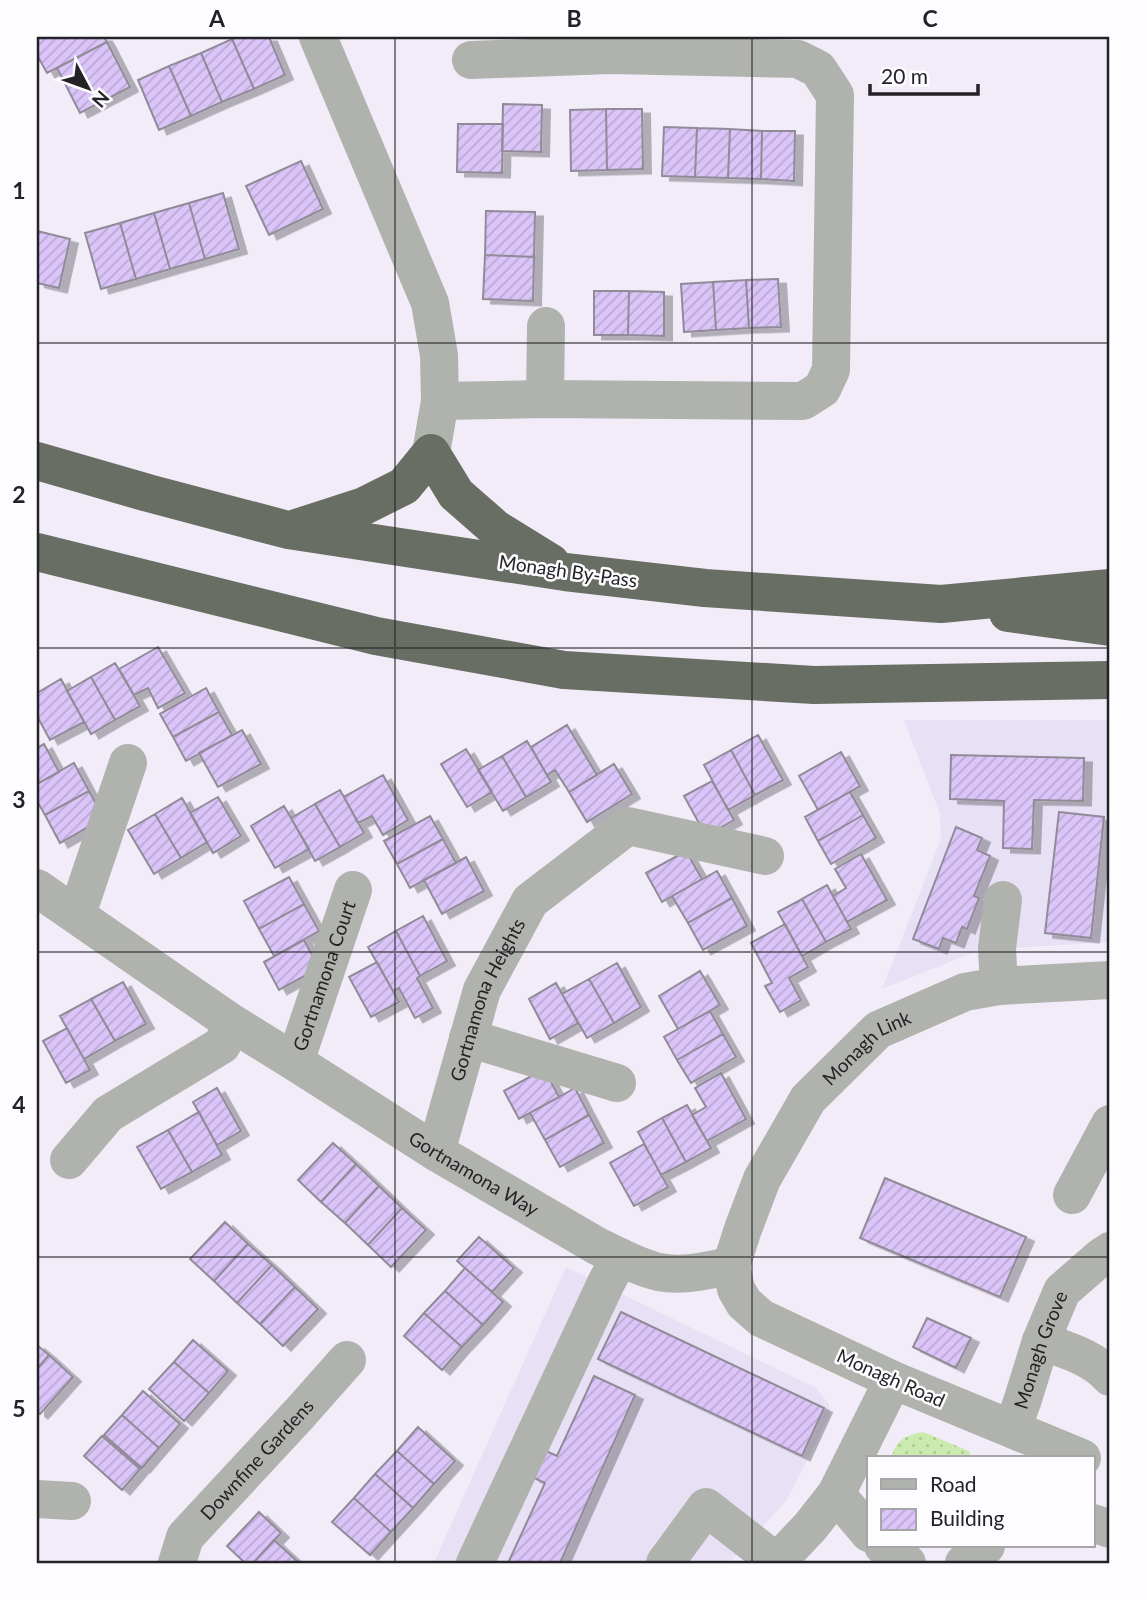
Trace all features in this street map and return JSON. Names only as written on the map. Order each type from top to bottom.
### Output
[{"type":"highway","points":[[288,530],[364,506],[404,486],[431,453],[456,494],[496,529],[565,572]]},
{"type":"highway","name":"Monagh By-Pass","points":[[37,461],[288,530],[565,572],[705,588],[940,604],[1110,588]]},
{"type":"highway","points":[[37,552],[376,636],[564,670],[814,685],[1110,680]]},
{"type":"highway","points":[[940,604],[1110,627]]},
{"type":"street","points":[[318,37],[429,303],[439,355],[440,401],[431,453]]},
{"type":"street","points":[[440,401],[803,401],[822,389],[831,370],[835,95],[818,69],[798,59],[611,46],[471,60]]},
{"type":"street","points":[[545,400],[546,326]]},
{"type":"street","points":[[76,914],[128,763]]},
{"type":"street","name":"Gortnamona Heights","points":[[436,1152],[482,990],[530,901],[628,826],[765,856]]},
{"type":"street","name":"Gortnamona Way","points":[[37,888],[232,1023],[336,1090],[586,1240],[658,1272],[679,1274],[731,1266]]},
{"type":"street","name":"Gortnamona Court","points":[[295,1062],[353,890]]},
{"type":"street","points":[[999,986],[998,948],[1003,900]]},
{"type":"street","name":"Monagh Link","points":[[731,1266],[762,1179],[807,1099],[878,1030],[965,992],[999,986],[1110,980]]},
{"type":"street","points":[[69,1160],[108,1114],[222,1045],[232,1023]]},
{"type":"street","points":[[468,1038],[617,1083]]},
{"type":"street","points":[[1072,1195],[1110,1124]]},
{"type":"street","name":"Monagh Grove","points":[[1020,1441],[1022,1402],[1041,1341],[1062,1291],[1110,1251]]},
{"type":"street","points":[[475,1563],[620,1257]]},
{"type":"street","name":"Monagh Road","points":[[731,1266],[736,1289],[744,1303],[761,1318],[1020,1441],[1075,1456]]},
{"type":"street","points":[[1041,1341],[1078,1354],[1104,1369],[1110,1377]]},
{"type":"street","name":"Downfine Gardens","points":[[177,1563],[185,1537],[347,1360]]},
{"type":"street","points":[[665,1563],[706,1507],[777,1563],[836,1494],[893,1380]]},
{"type":"street","points":[[836,1494],[867,1531]]},
{"type":"street","points":[[886,1548],[907,1563]]},
{"type":"street","points":[[964,1563],[983,1548]]},
{"type":"shaded area","points":[[904,720],[1110,720],[1110,942],[980,950],[882,989],[941,839],[940,814]]},
{"type":"shaded area","points":[[566,1267],[816,1388],[829,1404],[829,1416],[787,1500],[729,1563],[434,1563]]},
{"type":"green space","points":[[923,1432],[969,1451],[971,1456],[892,1456],[902,1439]]},
{"type":"building","points":[[37,37],[104,37],[107,42],[47,73],[37,55]]},
{"type":"building","points":[[269,37],[285,75],[254,89],[232,39]]},
{"type":"building","points":[[232,39],[254,89],[222,102],[201,53]]},
{"type":"building","points":[[107,42],[130,87],[80,113],[57,68]]},
{"type":"building","points":[[201,53],[222,102],[191,116],[169,66]]},
{"type":"building","points":[[169,66],[191,116],[159,130],[138,80]]},
{"type":"building","points":[[503,104],[542,105],[541,152],[502,151]]},
{"type":"building","points":[[606,109],[642,109],[643,169],[607,170]]},
{"type":"building","points":[[606,109],[607,170],[571,171],[570,110]]},
{"type":"building","points":[[458,124],[503,124],[502,173],[457,172]]},
{"type":"building","points":[[664,127],[697,128],[695,177],[662,176]]},
{"type":"building","points":[[697,128],[730,129],[728,178],[695,177]]},
{"type":"building","points":[[730,129],[762,131],[761,179],[728,178]]},
{"type":"building","points":[[762,131],[795,131],[794,181],[761,179]]},
{"type":"building","points":[[301,161],[323,209],[269,235],[246,186]]},
{"type":"building","points":[[223,193],[239,249],[205,259],[189,203]]},
{"type":"building","points":[[189,203],[205,259],[170,269],[154,213]]},
{"type":"building","points":[[486,211],[535,212],[534,257],[485,255]]},
{"type":"building","points":[[154,213],[170,269],[136,279],[120,223]]},
{"type":"building","points":[[120,223],[136,279],[101,289],[85,233]]},
{"type":"building","points":[[37,231],[70,239],[59,288],[37,283]]},
{"type":"building","points":[[485,255],[534,257],[533,301],[483,299]]},
{"type":"building","points":[[778,279],[781,327],[749,328],[746,280]]},
{"type":"building","points":[[746,280],[749,328],[716,330],[713,282]]},
{"type":"building","points":[[713,282],[716,330],[684,332],[681,284]]},
{"type":"building","points":[[594,291],[629,291],[628,335],[594,335]]},
{"type":"building","points":[[629,291],[664,292],[664,336],[628,335]]},
{"type":"building","points":[[158,647],[185,693],[158,708],[148,688],[134,695],[119,669]]},
{"type":"building","points":[[115,663],[140,706],[115,720],[91,677]]},
{"type":"building","points":[[91,677],[115,720],[91,734],[67,691]]},
{"type":"building","points":[[61,679],[84,722],[50,740],[37,716],[37,693]]},
{"type":"building","points":[[206,688],[219,712],[173,737],[160,714]]},
{"type":"building","points":[[219,712],[232,735],[186,761],[173,737]]},
{"type":"building","points":[[567,725],[597,775],[569,792],[555,770],[547,775],[531,747]]},
{"type":"building","points":[[242,730],[261,764],[218,787],[199,753]]},
{"type":"building","points":[[758,735],[783,780],[755,795],[731,750]]},
{"type":"building","points":[[527,741],[551,782],[526,797],[502,756]]},
{"type":"building","points":[[44,744],[59,772],[37,784],[37,748]]},
{"type":"building","points":[[466,749],[492,792],[467,807],[441,764]]},
{"type":"building","points":[[731,750],[755,795],[728,810],[704,765]]},
{"type":"building","points":[[841,752],[860,786],[818,810],[799,776]]},
{"type":"building","points":[[951,755],[1084,758],[1083,801],[1034,800],[1032,849],[1003,848],[1004,801],[950,799]]},
{"type":"building","points":[[502,756],[526,797],[503,811],[478,770]]},
{"type":"building","points":[[74,763],[89,791],[45,815],[37,801],[37,784]]},
{"type":"building","points":[[614,764],[632,794],[587,822],[569,792]]},
{"type":"building","points":[[383,775],[408,820],[383,835],[372,816],[358,823],[344,797]]},
{"type":"building","points":[[712,781],[734,820],[706,836],[684,796]]},
{"type":"building","points":[[340,790],[364,833],[340,847],[315,804]]},
{"type":"building","points":[[89,791],[104,818],[60,843],[45,815]]},
{"type":"building","points":[[850,792],[863,815],[818,841],[805,817]]},
{"type":"building","points":[[218,797],[241,836],[213,853],[190,813]]},
{"type":"building","points":[[182,798],[207,842],[181,858],[155,814]]},
{"type":"building","points":[[315,804],[340,847],[315,861],[291,818]]},
{"type":"building","points":[[284,806],[309,849],[275,868],[251,826]]},
{"type":"building","points":[[1059,812],[1104,817],[1091,938],[1045,933]]},
{"type":"building","points":[[155,814],[181,858],[154,874],[128,830]]},
{"type":"building","points":[[863,815],[876,838],[831,864],[818,841]]},
{"type":"building","points":[[430,816],[443,839],[397,864],[384,841]]},
{"type":"building","points":[[956,827],[982,838],[977,850],[990,856],[974,896],[979,898],[967,929],[962,927],[956,943],[943,938],[939,949],[913,939]]},
{"type":"building","points":[[443,839],[456,863],[410,888],[397,864]]},
{"type":"building","points":[[686,851],[702,879],[662,902],[646,873]]},
{"type":"building","points":[[861,854],[887,900],[847,922],[833,896],[846,888],[835,869]]},
{"type":"building","points":[[466,857],[484,891],[442,914],[424,880]]},
{"type":"building","points":[[717,871],[732,898],[688,923],[672,896]]},
{"type":"building","points":[[289,877],[304,904],[259,929],[244,901]]},
{"type":"building","points":[[827,885],[851,929],[826,942],[802,899]]},
{"type":"building","points":[[732,898],[747,926],[703,950],[688,923]]},
{"type":"building","points":[[802,899],[826,942],[802,956],[778,912]]},
{"type":"building","points":[[304,904],[319,931],[274,956],[259,929]]},
{"type":"building","points":[[423,916],[447,961],[420,976],[396,931]]},
{"type":"building","points":[[785,924],[808,967],[789,978],[801,1000],[780,1012],[765,986],[772,983],[751,943]]},
{"type":"building","points":[[396,931],[420,976],[417,978],[433,1008],[415,1018],[399,988],[393,991],[368,947]]},
{"type":"building","points":[[304,940],[319,968],[279,990],[264,962]]},
{"type":"building","points":[[377,962],[399,1002],[371,1017],[349,977]]},
{"type":"building","points":[[617,963],[641,1007],[614,1023],[589,979]]},
{"type":"building","points":[[700,971],[720,1005],[678,1029],[659,996]]},
{"type":"building","points":[[589,979],[614,1023],[587,1038],[562,994]]},
{"type":"building","points":[[123,982],[146,1024],[115,1041],[91,999]]},
{"type":"building","points":[[556,983],[578,1023],[550,1039],[529,999]]},
{"type":"building","points":[[91,999],[115,1041],[84,1059],[60,1016]]},
{"type":"building","points":[[710,1011],[723,1034],[677,1060],[664,1037]]},
{"type":"building","points":[[67,1028],[90,1070],[66,1083],[43,1041]]},
{"type":"building","points":[[723,1034],[736,1057],[691,1083],[677,1060]]},
{"type":"building","points":[[544,1069],[559,1097],[519,1119],[504,1091]]},
{"type":"building","points":[[721,1073],[746,1119],[707,1141],[692,1115],[706,1107],[695,1088]]},
{"type":"building","points":[[217,1088],[241,1131],[217,1145],[193,1102]]},
{"type":"building","points":[[575,1088],[589,1115],[545,1140],[530,1113]]},
{"type":"building","points":[[687,1105],[711,1148],[686,1162],[662,1118]]},
{"type":"building","points":[[199,1112],[222,1155],[192,1172],[168,1130]]},
{"type":"building","points":[[589,1115],[604,1143],[560,1167],[545,1140]]},
{"type":"building","points":[[662,1118],[686,1162],[661,1175],[638,1132]]},
{"type":"building","points":[[168,1130],[192,1172],[161,1189],[137,1147]]},
{"type":"building","points":[[333,1143],[356,1164],[321,1202],[298,1180]]},
{"type":"building","points":[[644,1144],[668,1187],[634,1206],[610,1163]]},
{"type":"building","points":[[356,1164],[379,1186],[345,1223],[321,1202]]},
{"type":"building","points":[[885,1178],[1026,1237],[1000,1297],[860,1238]]},
{"type":"building","points":[[379,1186],[402,1208],[368,1245],[345,1223]]},
{"type":"building","points":[[402,1208],[426,1230],[391,1267],[368,1245]]},
{"type":"building","points":[[225,1222],[248,1244],[214,1281],[190,1259]]},
{"type":"building","points":[[479,1237],[514,1268],[492,1292],[457,1261]]},
{"type":"building","points":[[248,1244],[272,1265],[237,1303],[214,1281]]},
{"type":"building","points":[[272,1265],[295,1287],[260,1324],[237,1303]]},
{"type":"building","points":[[465,1268],[503,1302],[483,1325],[445,1291]]},
{"type":"building","points":[[295,1287],[318,1309],[283,1346],[260,1324]]},
{"type":"building","points":[[445,1291],[483,1325],[462,1347],[424,1313]]},
{"type":"building","points":[[621,1312],[824,1408],[802,1456],[598,1359]]},
{"type":"building","points":[[424,1313],[462,1347],[442,1370],[404,1336]]},
{"type":"building","points":[[927,1318],[971,1338],[956,1368],[913,1347]]},
{"type":"building","points":[[193,1340],[228,1371],[209,1393],[174,1362]]},
{"type":"building","points":[[37,1345],[49,1355],[37,1369]]},
{"type":"building","points":[[49,1355],[73,1377],[40,1414],[37,1412],[37,1369]]},
{"type":"building","points":[[174,1362],[209,1393],[184,1421],[149,1389]]},
{"type":"building","points":[[594,1376],[635,1395],[560,1563],[508,1563],[545,1483],[532,1477],[544,1450],[557,1456]]},
{"type":"building","points":[[143,1391],[180,1424],[159,1448],[122,1415]]},
{"type":"building","points":[[122,1415],[159,1448],[142,1468],[104,1435]]},
{"type":"building","points":[[418,1427],[455,1461],[434,1484],[397,1451]]},
{"type":"building","points":[[102,1436],[140,1469],[122,1490],[84,1456]]},
{"type":"building","points":[[397,1451],[434,1484],[413,1508],[375,1474]]},
{"type":"building","points":[[375,1474],[413,1508],[391,1532],[354,1498]]},
{"type":"building","points":[[354,1498],[391,1532],[370,1555],[332,1522]]},
{"type":"building","points":[[259,1512],[281,1533],[253,1563],[245,1563],[227,1546]]},
{"type":"building","points":[[274,1540],[298,1562],[253,1563]]}]
